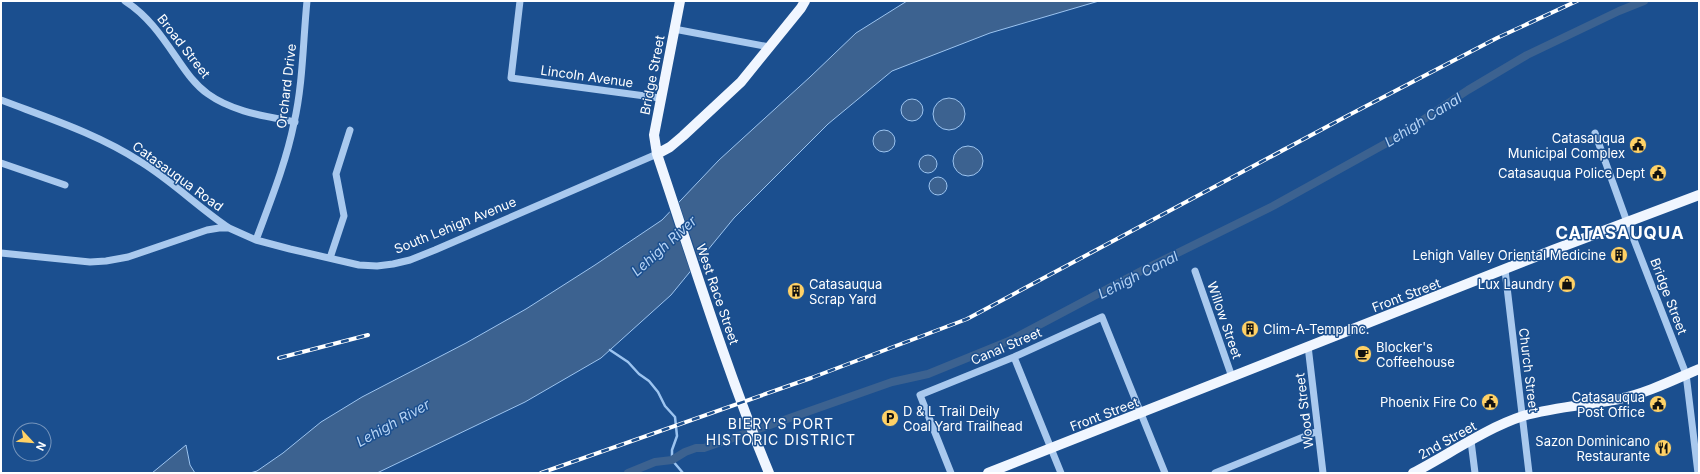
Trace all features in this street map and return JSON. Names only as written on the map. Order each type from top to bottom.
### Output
[{"type":"main road","name":"Bridge Street","points":[[657,154],[654,135],[680,1]]},
{"type":"main road","name":"South Lehigh Avenue","points":[[657,154],[670,147],[724,99],[746,76],[802,8],[805,1]]},
{"type":"main road","name":"West Race Street","points":[[657,154],[748,422],[769,473]]},
{"type":"main road","name":"Front Street","points":[[988,473],[1308,346],[1699,195]]},
{"type":"main road","name":"2nd Street","points":[[1417,472],[1502,424],[1523,416],[1621,398],[1699,369]]},
{"type":"street","name":"Broad Street","points":[[125,1],[147,18],[190,77],[208,94],[233,108],[295,122]]},
{"type":"street","name":"Orchard Drive","points":[[256,240],[286,156],[295,122],[307,1]]},
{"type":"street","name":"Lincoln Avenue","points":[[520,1],[511,78],[660,98]]},
{"type":"street","points":[[674,29],[769,47]]},
{"type":"street","name":"Catasauqua Road","points":[[1,100],[88,134],[125,152],[159,174],[229,228]]},
{"type":"street","points":[[330,258],[344,216],[336,174],[350,130]]},
{"type":"street","name":"Bridge Street","points":[[1596,133],[1627,222],[1686,374],[1698,473]]},
{"type":"street","name":"South Lehigh Avenue","points":[[1,253],[90,262],[106,261],[128,257],[207,230],[229,228],[256,240],[359,265],[377,266],[410,260],[657,154]]},
{"type":"street","points":[[1,163],[65,185]]},
{"type":"street","name":"Church Street","points":[[1505,270],[1529,473]]},
{"type":"street","name":"Willow Street","points":[[1195,271],[1232,377]]},
{"type":"street","name":"Canal Street","points":[[951,473],[920,395],[1014,357],[1102,317],[1142,413]]},
{"type":"street","name":"Wood Street","points":[[1308,346],[1323,473]]},
{"type":"street","points":[[1014,357],[1061,473]]},
{"type":"street","points":[[1142,413],[1165,473]]},
{"type":"street","points":[[1215,473],[1318,431]]},
{"type":"street","points":[[1471,441],[1475,473]]},
{"type":"water","name":"Lehigh River","points":[[907,1],[1099,1],[990,33],[892,71],[828,124],[734,218],[671,295],[601,358],[525,402],[377,473],[250,473],[257,471],[283,453],[321,422],[362,397],[466,343],[526,309],[662,220],[719,160],[856,33]]},
{"type":"water","points":[[949,98],[955,99],[962,105],[965,114],[964,120],[958,127],[949,130],[943,129],[936,123],[933,114],[934,108],[940,101]]},
{"type":"water","points":[[912,99],[920,102],[923,110],[920,118],[912,121],[904,118],[901,110],[904,102]]},
{"type":"water","points":[[884,130],[892,133],[895,141],[892,149],[884,152],[876,149],[873,141],[876,133]]},
{"type":"water","points":[[968,146],[979,150],[983,161],[979,172],[968,176],[957,172],[953,161],[957,150]]},
{"type":"water","points":[[924,155],[932,155],[937,160],[935,171],[932,173],[924,173],[919,168],[919,160]]},
{"type":"water","points":[[938,177],[944,180],[947,186],[944,192],[938,195],[932,192],[929,186],[932,180]]},
{"type":"water","points":[[186,445],[190,465],[195,473],[152,473]]},
{"type":"pier","points":[[678,200],[700,263],[691,274],[669,210]]},
{"type":"waterway","name":"Lehigh Canal","points":[[628,473],[655,462],[672,460],[685,452],[696,448],[704,448],[892,382],[928,374],[1009,341],[1143,270],[1273,206],[1394,139],[1468,90],[1527,55],[1619,11],[1644,1]]},
{"type":"waterway","points":[[610,350],[628,362],[639,374],[649,381],[658,392],[665,406],[675,417],[677,436],[672,450],[672,460],[683,473]]},
{"type":"railway","points":[[541,473],[811,378],[967,319],[1347,116],[1497,38],[1577,1]]},
{"type":"railway","points":[[279,358],[368,335]]},
{"type":"place","name":"Catasauqua Municipal Complex","points":[[1638,145]]},
{"type":"place","name":"Catasauqua Police Dept","points":[[1658,173]]},
{"type":"place","name":"Lehigh Valley Oriental Medicine","points":[[1619,255]]},
{"type":"place","name":"Lux Laundry","points":[[1567,284]]},
{"type":"place","name":"Catasauqua Scrap Yard","points":[[796,291]]},
{"type":"place","name":"Clim-A-Temp Inc.","points":[[1250,329]]},
{"type":"place","name":"Blocker's Coffeehouse","points":[[1363,354]]},
{"type":"place","name":"Phoenix Fire Co","points":[[1490,402]]},
{"type":"place","name":"Catasauqua Post Office","points":[[1658,404]]},
{"type":"place","name":"D & L Trail Deily Coal Yard Trailhead","points":[[890,418]]},
{"type":"place","name":"Sazon Dominicano Restaurante","points":[[1663,448]]},
{"type":"district","name":"CATASAUQUA","points":[[1620,233]]},
{"type":"district","name":"BIERY'S PORT HISTORIC DISTRICT","points":[[781,432]]}]
